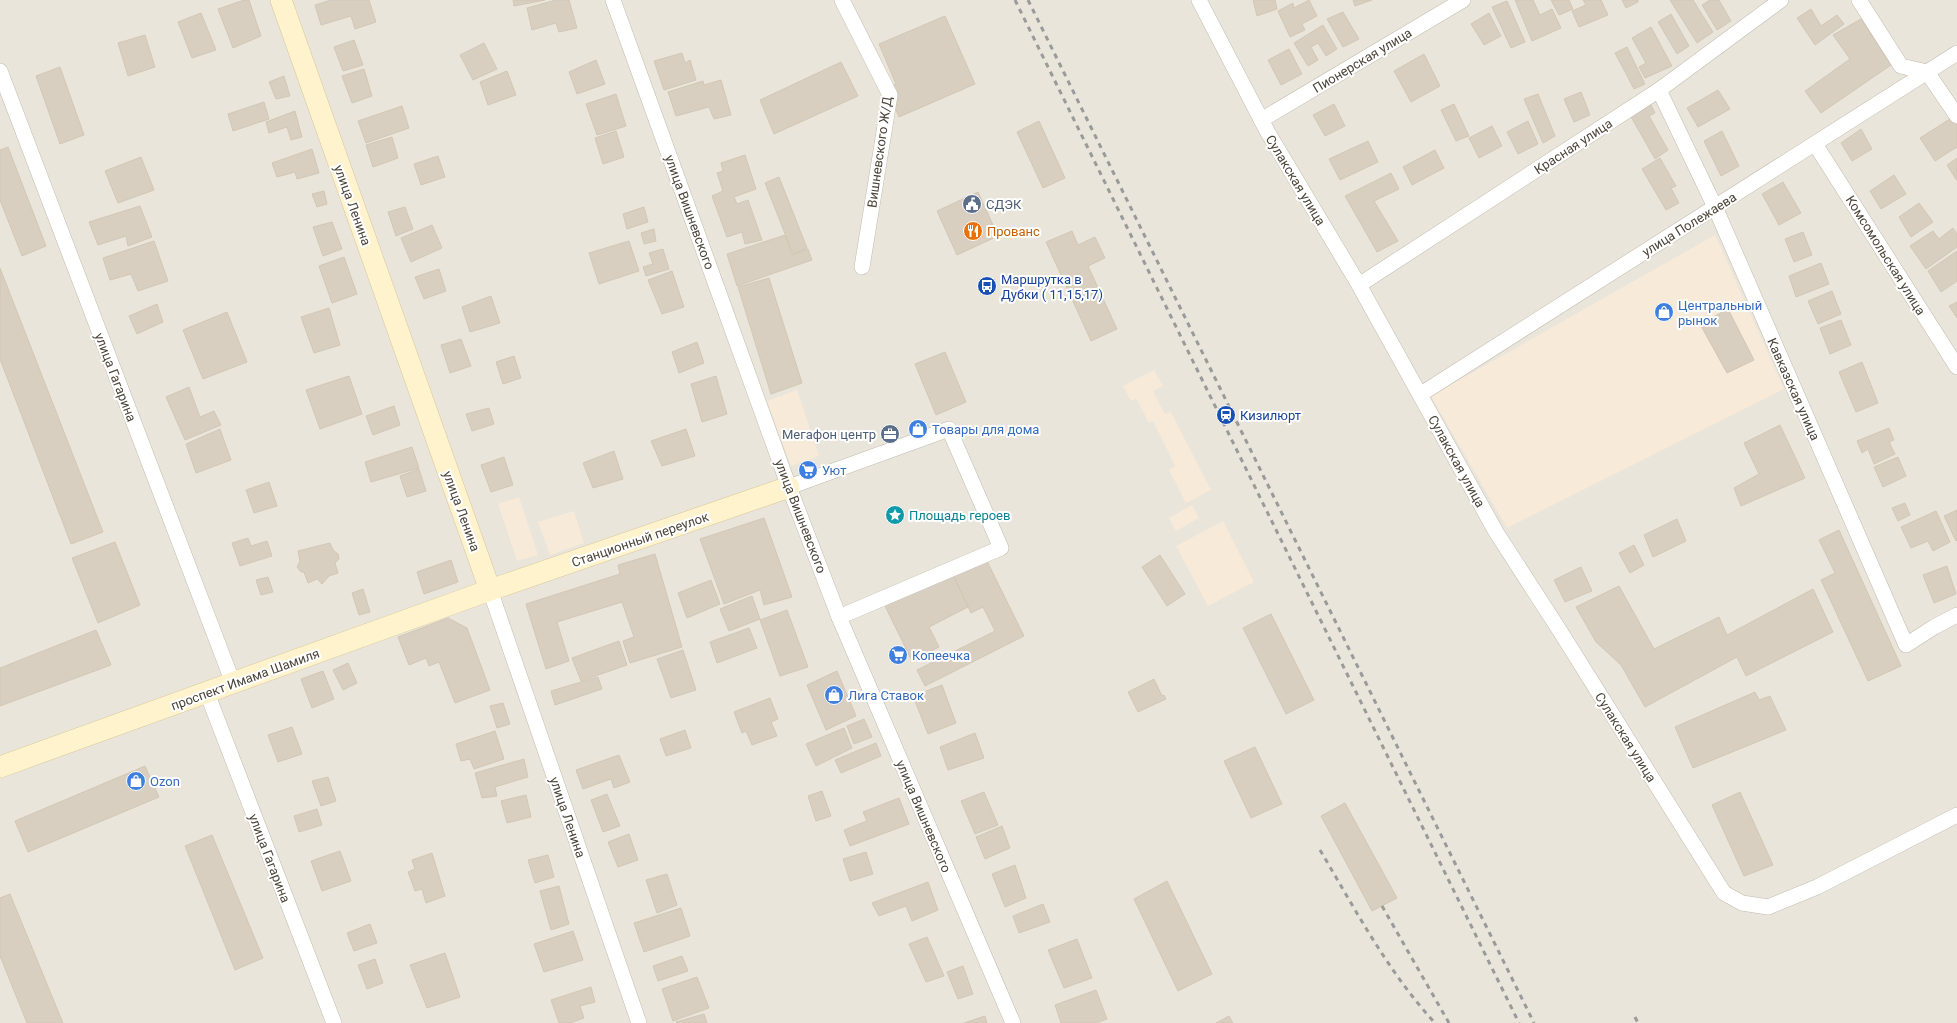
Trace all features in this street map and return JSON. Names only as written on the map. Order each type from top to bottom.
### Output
[{"type":"street","name":"улица Ленина","points":[[281,0],[490,590],[639,1023]]},
{"type":"street","name":"улица Вишневского","points":[[614,0],[789,487],[839,617],[1013,1023]]},
{"type":"street","name":"Вишневского Ж/Д","points":[[842,0],[890,95],[862,267]]},
{"type":"street","name":"Сулакская улица","points":[[1199,0],[1261,120],[1359,285],[1496,532],[1560,631],[1724,893],[1742,903],[1768,907],[1817,887],[1957,815]]},
{"type":"street","name":"Пионерская улица","points":[[1261,120],[1463,0]]},
{"type":"street","name":"Красная улица","points":[[1359,285],[1659,90],[1781,0]]},
{"type":"street","points":[[1859,0],[1901,66],[1927,72],[1957,116]]},
{"type":"street","name":"улица Полежаева","points":[[1420,394],[1957,53]]},
{"type":"street","name":"улица Гагарина","points":[[0,71],[233,683]]},
{"type":"street","name":"Кавказская улица","points":[[1659,90],[1715,207],[1906,645],[1934,627],[1957,615]]},
{"type":"street","name":"Комсомольская улица","points":[[1815,144],[1957,367]]},
{"type":"street","points":[[789,487],[948,429],[1001,548],[839,617]]},
{"type":"street","name":"Станционный переулок","points":[[490,590],[789,487]]},
{"type":"street","name":"проспект Имама Шамиля","points":[[0,767],[490,590]]},
{"type":"street","name":"улица Гагарина","points":[[207,693],[334,1023]]},
{"type":"shaded area","points":[[0,0],[1957,0],[1957,1023],[0,1023]]},
{"type":"shaded area","name":"Центральный рынок","points":[[1715,235],[1784,389],[1507,528],[1431,396]]},
{"type":"shaded area","points":[[1154,370],[1163,386],[1153,391],[1165,414],[1171,412],[1211,490],[1186,503],[1169,470],[1175,466],[1153,421],[1149,423],[1136,398],[1131,401],[1123,386]]},
{"type":"shaded area","points":[[797,390],[819,456],[791,466],[767,401]]},
{"type":"shaded area","points":[[519,497],[538,555],[517,561],[498,504]]},
{"type":"shaded area","points":[[1192,505],[1199,518],[1176,531],[1169,518]]},
{"type":"shaded area","points":[[574,511],[584,543],[550,555],[538,522]]},
{"type":"shaded area","points":[[1223,521],[1254,582],[1208,606],[1176,546]]},
{"type":"building","points":[[244,0],[249,0],[261,36],[233,48],[218,9]]},
{"type":"building","points":[[331,0],[369,0],[376,22],[355,29],[351,16],[321,25],[315,5]]},
{"type":"building","points":[[513,0],[545,0],[514,6]]},
{"type":"building","points":[[556,0],[569,0],[577,28],[559,32],[556,23],[532,30],[527,8]]},
{"type":"building","points":[[1253,0],[1275,0],[1277,9],[1257,16]]},
{"type":"building","points":[[1309,0],[1317,16],[1302,24],[1305,30],[1290,37],[1278,11],[1293,3],[1294,8]]},
{"type":"building","points":[[1353,0],[1372,0],[1355,6]]},
{"type":"building","points":[[1515,0],[1533,0],[1540,15],[1552,9],[1561,28],[1532,41]]},
{"type":"building","points":[[1551,0],[1569,0],[1573,9],[1559,15]]},
{"type":"building","points":[[1583,0],[1601,0],[1608,15],[1579,27],[1572,11],[1586,5]]},
{"type":"building","points":[[1622,0],[1638,0],[1638,2],[1626,8]]},
{"type":"building","points":[[1670,0],[1693,0],[1713,32],[1697,43]]},
{"type":"building","points":[[1710,0],[1719,0],[1731,21],[1717,30],[1702,5]]},
{"type":"building","points":[[1507,1],[1525,42],[1511,48],[1492,7]]},
{"type":"building","points":[[1811,9],[1821,26],[1837,15],[1844,24],[1815,45],[1797,18]]},
{"type":"building","points":[[1343,12],[1359,39],[1343,47],[1327,19]]},
{"type":"building","points":[[201,13],[216,50],[192,58],[178,22]]},
{"type":"building","points":[[1489,13],[1501,36],[1484,45],[1471,24]]},
{"type":"building","points":[[1671,14],[1689,46],[1677,54],[1658,22]]},
{"type":"building","points":[[945,16],[975,84],[899,117],[887,88],[896,84],[879,44]]},
{"type":"building","points":[[1861,19],[1891,65],[1821,113],[1805,91],[1850,59],[1833,35]]},
{"type":"building","points":[[1323,25],[1337,49],[1326,56],[1318,43],[1311,47],[1318,60],[1308,66],[1294,43]]},
{"type":"building","points":[[1651,27],[1672,66],[1645,78],[1639,67],[1646,63],[1632,38]]},
{"type":"building","points":[[145,35],[155,67],[128,76],[118,43]]},
{"type":"building","points":[[354,40],[363,65],[343,71],[334,47]]},
{"type":"building","points":[[484,43],[497,69],[473,80],[460,55]]},
{"type":"building","points":[[1627,47],[1645,84],[1634,89],[1615,53]]},
{"type":"building","points":[[1289,49],[1302,74],[1281,85],[1268,60]]},
{"type":"building","points":[[682,53],[685,63],[690,60],[696,80],[664,90],[654,61]]},
{"type":"building","points":[[1424,54],[1440,86],[1411,102],[1394,71]]},
{"type":"building","points":[[596,60],[605,84],[577,94],[569,72]]},
{"type":"building","points":[[841,62],[858,96],[774,134],[760,100]]},
{"type":"building","points":[[60,67],[84,135],[60,144],[36,76]]},
{"type":"building","points":[[364,69],[372,96],[352,103],[342,76]]},
{"type":"building","points":[[507,71],[516,95],[488,105],[480,82]]},
{"type":"building","points":[[284,76],[290,96],[276,99],[269,82]]},
{"type":"building","points":[[721,80],[731,115],[714,119],[709,107],[676,116],[668,92],[703,81],[704,85]]},
{"type":"building","points":[[1718,90],[1730,109],[1698,127],[1687,108]]},
{"type":"building","points":[[1581,92],[1590,115],[1574,122],[1564,99]]},
{"type":"building","points":[[616,94],[626,126],[597,135],[586,104]]},
{"type":"building","points":[[1538,94],[1555,136],[1543,143],[1524,99]]},
{"type":"building","points":[[264,102],[269,119],[233,131],[228,114]]},
{"type":"building","points":[[1650,103],[1655,113],[1649,116],[1668,150],[1655,159],[1630,115]]},
{"type":"building","points":[[1334,104],[1345,126],[1325,136],[1313,115]]},
{"type":"building","points":[[1454,104],[1469,136],[1456,141],[1441,110]]},
{"type":"building","points":[[402,106],[409,128],[366,143],[358,121]]},
{"type":"building","points":[[295,111],[302,137],[291,140],[287,127],[269,133],[266,122]]},
{"type":"building","points":[[1953,117],[1957,123],[1957,147],[1935,161],[1920,138]]},
{"type":"building","points":[[1039,121],[1065,178],[1043,188],[1017,132]]},
{"type":"building","points":[[1528,121],[1538,144],[1518,154],[1507,132]]},
{"type":"building","points":[[1492,126],[1502,146],[1479,158],[1469,138]]},
{"type":"building","points":[[1861,129],[1872,149],[1852,161],[1841,143]]},
{"type":"building","points":[[616,131],[624,157],[603,164],[595,138]]},
{"type":"building","points":[[1722,131],[1739,166],[1721,176],[1704,141]]},
{"type":"building","points":[[392,137],[398,158],[373,167],[366,145]]},
{"type":"building","points":[[1368,141],[1378,162],[1340,180],[1329,159]]},
{"type":"building","points":[[8,147],[46,246],[22,256],[0,200],[0,150]]},
{"type":"building","points":[[312,149],[319,173],[297,179],[295,172],[277,177],[272,163]]},
{"type":"building","points":[[1435,150],[1444,168],[1412,185],[1403,167]]},
{"type":"building","points":[[745,155],[756,189],[734,197],[737,204],[748,200],[762,240],[745,244],[742,232],[727,237],[712,196],[723,191],[717,173],[723,171],[721,163]]},
{"type":"building","points":[[438,156],[445,177],[421,185],[414,164]]},
{"type":"building","points":[[141,157],[154,190],[118,203],[105,171]]},
{"type":"building","points":[[1660,158],[1676,186],[1671,188],[1679,203],[1666,210],[1642,169]]},
{"type":"building","points":[[1957,158],[1957,181],[1947,165]]},
{"type":"building","points":[[1391,173],[1399,189],[1374,201],[1398,241],[1377,252],[1345,196]]},
{"type":"building","points":[[1894,175],[1906,194],[1881,209],[1870,191]]},
{"type":"building","points":[[779,177],[807,248],[793,254],[765,183]]},
{"type":"building","points":[[1783,182],[1801,213],[1779,225],[1762,194]]},
{"type":"building","points":[[324,191],[327,204],[317,207],[312,194]]},
{"type":"building","points":[[978,192],[998,236],[957,255],[937,211]]},
{"type":"building","points":[[1919,203],[1933,222],[1911,237],[1899,217]]},
{"type":"building","points":[[140,206],[152,237],[128,246],[126,236],[98,245],[89,222]]},
{"type":"building","points":[[405,207],[413,229],[396,236],[388,212]]},
{"type":"building","points":[[644,207],[648,222],[627,229],[623,214]]},
{"type":"building","points":[[332,222],[342,249],[323,256],[313,227]]},
{"type":"building","points":[[432,225],[442,248],[411,262],[401,238]]},
{"type":"building","points":[[1953,228],[1957,234],[1957,247],[1926,269],[1910,246],[1933,231],[1939,239]]},
{"type":"building","points":[[654,229],[656,241],[644,244],[641,233]]},
{"type":"building","points":[[1072,231],[1078,245],[1095,237],[1105,258],[1088,266],[1117,329],[1091,341],[1046,242]]},
{"type":"building","points":[[1803,232],[1812,255],[1794,262],[1785,239]]},
{"type":"building","points":[[785,235],[792,255],[808,249],[812,260],[737,286],[727,254]]},
{"type":"building","points":[[154,241],[168,281],[138,291],[131,274],[110,280],[103,258]]},
{"type":"building","points":[[629,241],[639,271],[599,284],[589,253]]},
{"type":"building","points":[[663,249],[669,269],[646,276],[643,267],[653,264],[649,253]]},
{"type":"building","points":[[1957,251],[1957,281],[1941,292],[1928,271]]},
{"type":"building","points":[[344,257],[357,294],[332,303],[319,266]]},
{"type":"building","points":[[1821,263],[1829,284],[1796,297],[1789,276]]},
{"type":"building","points":[[0,268],[103,532],[71,544],[0,359]]},
{"type":"building","points":[[439,269],[446,291],[424,299],[415,277]]},
{"type":"building","points":[[672,271],[684,307],[662,314],[648,280]]},
{"type":"building","points":[[769,278],[802,383],[771,394],[738,287]]},
{"type":"building","points":[[1832,291],[1841,314],[1818,324],[1808,301]]},
{"type":"building","points":[[491,296],[500,323],[470,332],[462,307]]},
{"type":"building","points":[[1957,302],[1957,318],[1949,306]]},
{"type":"building","points":[[157,304],[163,322],[137,334],[129,316]]},
{"type":"building","points":[[329,308],[340,345],[314,353],[301,317]]},
{"type":"building","points":[[1728,309],[1754,360],[1727,373],[1700,324]]},
{"type":"building","points":[[227,312],[247,362],[203,379],[183,330]]},
{"type":"building","points":[[1841,320],[1851,345],[1830,354],[1820,328]]},
{"type":"building","points":[[461,339],[471,366],[450,373],[441,345]]},
{"type":"building","points":[[697,342],[704,363],[679,373],[672,352]]},
{"type":"building","points":[[945,352],[966,402],[936,415],[915,364]]},
{"type":"building","points":[[514,356],[521,378],[503,384],[496,362]]},
{"type":"building","points":[[1862,362],[1878,403],[1856,412],[1839,372]]},
{"type":"building","points":[[349,376],[362,414],[320,429],[306,390]]},
{"type":"building","points":[[716,376],[727,414],[702,422],[691,384]]},
{"type":"building","points":[[189,387],[200,417],[214,411],[221,425],[185,440],[166,397]]},
{"type":"building","points":[[394,406],[400,425],[373,435],[366,416]]},
{"type":"building","points":[[489,408],[494,424],[472,431],[466,414]]},
{"type":"building","points":[[1780,425],[1805,478],[1741,506],[1734,488],[1759,474],[1744,443]]},
{"type":"building","points":[[1889,428],[1894,440],[1889,442],[1895,454],[1874,464],[1868,449],[1862,453],[1857,441]]},
{"type":"building","points":[[220,429],[231,460],[196,473],[186,444]]},
{"type":"building","points":[[686,429],[695,456],[662,466],[651,441]]},
{"type":"building","points":[[412,447],[419,468],[371,482],[365,462]]},
{"type":"building","points":[[614,451],[623,479],[593,488],[583,463]]},
{"type":"building","points":[[504,457],[513,485],[491,492],[481,465]]},
{"type":"building","points":[[1898,457],[1906,476],[1883,487],[1874,467]]},
{"type":"building","points":[[419,469],[426,491],[407,497],[400,476]]},
{"type":"building","points":[[269,482],[277,506],[254,513],[246,490]]},
{"type":"building","points":[[1905,503],[1910,515],[1898,521],[1892,508]]},
{"type":"building","points":[[1957,510],[1957,540],[1956,541],[1944,516]]},
{"type":"building","points":[[1936,511],[1950,542],[1933,551],[1928,541],[1911,548],[1901,527]]},
{"type":"building","points":[[764,518],[792,597],[764,605],[760,590],[724,604],[700,539]]},
{"type":"building","points":[[1677,519],[1686,541],[1653,557],[1644,535]]},
{"type":"building","points":[[1839,530],[1901,666],[1868,681],[1821,580],[1835,573],[1819,540]]},
{"type":"building","points":[[248,538],[251,546],[267,541],[272,556],[240,566],[232,543]]},
{"type":"building","points":[[115,542],[140,605],[98,623],[72,558]]},
{"type":"building","points":[[330,543],[333,550],[338,554],[339,559],[335,563],[338,573],[329,576],[322,584],[317,579],[308,583],[304,572],[301,572],[297,567],[300,561],[298,551]]},
{"type":"building","points":[[1634,545],[1644,565],[1630,573],[1619,553]]},
{"type":"building","points":[[655,554],[682,647],[630,663],[623,641],[634,637],[622,602],[557,622],[569,661],[546,669],[526,604],[620,574],[618,565]]},
{"type":"building","points":[[984,555],[1024,636],[925,686],[917,670],[995,631],[983,607],[971,613],[951,571]]},
{"type":"building","points":[[1160,555],[1185,594],[1167,606],[1142,567]]},
{"type":"building","points":[[451,560],[458,582],[424,594],[417,572]]},
{"type":"building","points":[[1947,566],[1956,594],[1934,603],[1923,575]]},
{"type":"building","points":[[1581,567],[1592,591],[1565,602],[1554,580]]},
{"type":"building","points":[[951,571],[968,607],[929,627],[939,647],[912,661],[884,604]]},
{"type":"building","points":[[268,577],[273,592],[261,595],[256,580]]},
{"type":"building","points":[[711,580],[720,604],[687,618],[678,593]]},
{"type":"building","points":[[1619,586],[1654,649],[1719,617],[1727,635],[1813,589],[1833,632],[1746,676],[1737,657],[1645,707],[1621,665],[1596,642],[1576,607]]},
{"type":"building","points":[[363,589],[370,612],[359,615],[352,593]]},
{"type":"building","points":[[752,596],[760,619],[729,631],[720,609]]},
{"type":"building","points":[[787,610],[808,667],[780,676],[760,620]]},
{"type":"building","points":[[1271,614],[1314,700],[1286,714],[1243,628]]},
{"type":"building","points":[[448,618],[467,628],[490,690],[455,703],[439,662],[429,666],[426,658],[409,665],[398,637]]},
{"type":"building","points":[[749,628],[757,648],[717,663],[710,642]]},
{"type":"building","points":[[96,630],[111,665],[0,706],[0,668]]},
{"type":"building","points":[[619,641],[627,665],[581,681],[572,658]]},
{"type":"building","points":[[683,650],[696,690],[671,698],[657,659]]},
{"type":"building","points":[[348,663],[357,683],[343,690],[333,670]]},
{"type":"building","points":[[323,671],[334,699],[312,708],[301,679]]},
{"type":"building","points":[[837,671],[856,716],[826,730],[807,685]]},
{"type":"building","points":[[598,677],[602,689],[555,705],[551,691]]},
{"type":"building","points":[[1154,679],[1162,696],[1164,695],[1166,699],[1138,712],[1128,692]]},
{"type":"building","points":[[942,685],[956,723],[928,734],[913,696]]},
{"type":"building","points":[[1755,692],[1759,700],[1770,696],[1786,730],[1693,768],[1675,727]]},
{"type":"building","points":[[770,698],[778,719],[771,722],[777,736],[752,745],[746,731],[742,733],[734,712]]},
{"type":"building","points":[[503,703],[510,724],[497,728],[490,706]]},
{"type":"building","points":[[864,719],[872,737],[854,744],[847,726]]},
{"type":"building","points":[[292,727],[302,754],[278,762],[268,735]]},
{"type":"building","points":[[844,728],[852,748],[816,766],[806,744]]},
{"type":"building","points":[[685,730],[691,748],[666,756],[660,739]]},
{"type":"building","points":[[495,731],[504,759],[474,769],[470,759],[461,761],[456,744]]},
{"type":"building","points":[[975,733],[984,758],[948,770],[940,747]]},
{"type":"building","points":[[876,743],[881,756],[841,773],[835,760]]},
{"type":"building","points":[[1255,747],[1282,804],[1251,818],[1224,761]]},
{"type":"building","points":[[619,755],[630,782],[614,788],[611,779],[583,789],[576,770]]},
{"type":"building","points":[[524,759],[528,777],[495,787],[497,796],[482,798],[475,773]]},
{"type":"building","points":[[145,766],[159,797],[28,852],[15,821]]},
{"type":"building","points":[[328,777],[336,801],[321,806],[312,781]]},
{"type":"building","points":[[822,791],[831,816],[816,821],[808,796]]},
{"type":"building","points":[[984,792],[998,825],[975,834],[961,801]]},
{"type":"building","points":[[1740,792],[1773,865],[1744,876],[1712,805]]},
{"type":"building","points":[[607,794],[620,826],[603,832],[591,800]]},
{"type":"building","points":[[526,795],[531,817],[507,823],[501,801]]},
{"type":"building","points":[[899,798],[909,824],[850,846],[844,830],[867,821],[863,812]]},
{"type":"building","points":[[1345,803],[1397,898],[1372,911],[1321,816]]},
{"type":"building","points":[[317,809],[322,825],[299,832],[294,816]]},
{"type":"building","points":[[1002,826],[1010,848],[985,859],[976,837]]},
{"type":"building","points":[[629,834],[638,860],[618,867],[608,842]]},
{"type":"building","points":[[212,835],[263,958],[235,970],[185,846]]},
{"type":"building","points":[[340,851],[351,881],[322,891],[311,861]]},
{"type":"building","points":[[866,852],[873,874],[850,881],[843,859]]},
{"type":"building","points":[[432,853],[445,896],[426,903],[422,889],[415,891],[408,872],[415,869],[412,860]]},
{"type":"building","points":[[548,855],[554,877],[535,883],[528,860]]},
{"type":"building","points":[[1015,865],[1026,898],[1005,907],[992,874]]},
{"type":"building","points":[[667,874],[677,905],[657,913],[646,880]]},
{"type":"building","points":[[1167,881],[1212,974],[1178,991],[1134,899]]},
{"type":"building","points":[[928,882],[938,910],[912,921],[906,906],[879,916],[872,903]]},
{"type":"building","points":[[559,886],[569,924],[551,930],[540,891]]},
{"type":"building","points":[[10,894],[63,1023],[27,1023],[0,956],[0,898]]},
{"type":"building","points":[[1043,904],[1050,922],[1019,933],[1013,916]]},
{"type":"building","points":[[681,908],[690,936],[644,952],[634,923]]},
{"type":"building","points":[[370,924],[377,943],[354,951],[347,933]]},
{"type":"building","points":[[573,931],[583,960],[544,972],[534,944]]},
{"type":"building","points":[[927,937],[944,976],[926,982],[909,944]]},
{"type":"building","points":[[1077,939],[1092,978],[1064,988],[1048,950]]},
{"type":"building","points":[[445,953],[460,997],[427,1008],[410,965]]},
{"type":"building","points":[[682,956],[688,971],[658,981],[653,966]]},
{"type":"building","points":[[375,959],[383,983],[367,989],[358,965]]},
{"type":"building","points":[[963,966],[973,994],[958,999],[947,972]]},
{"type":"building","points":[[697,977],[709,1008],[673,1021],[662,989]]},
{"type":"building","points":[[591,987],[595,1002],[580,1006],[584,1018],[570,1023],[559,1023],[551,1000]]},
{"type":"building","points":[[1096,990],[1107,1019],[1096,1023],[1061,1023],[1055,1005]]},
{"type":"building","points":[[704,1014],[707,1023],[676,1022]]},
{"type":"building","points":[[985,1016],[987,1023],[964,1023]]},
{"type":"building","points":[[1229,1016],[1233,1023],[1216,1023]]},
{"type":"railway","points":[[1015,0],[1519,1023]]},
{"type":"railway","points":[[1028,0],[1534,1023]]},
{"type":"railway","points":[[1320,850],[1373,940],[1402,983],[1435,1023]]},
{"type":"railway","points":[[1382,906],[1449,1023]]},
{"type":"railway","points":[[1635,1017],[1638,1023]]},
{"type":"place","name":"СДЭК","points":[[972,204]]},
{"type":"place","name":"Прованс","points":[[973,231]]},
{"type":"place","name":"Маршрутка в Дубки ( 11,15,17)","points":[[987,286]]},
{"type":"place","name":"Центральный рынок","points":[[1664,312]]},
{"type":"place","name":"Кизилюрт","points":[[1226,415]]},
{"type":"place","name":"Товары для дома","points":[[918,429]]},
{"type":"place","name":"Мегафон центр","points":[[890,434]]},
{"type":"place","name":"Уют","points":[[808,470]]},
{"type":"place","name":"Площадь героев","points":[[895,515]]},
{"type":"place","name":"Копеечка","points":[[898,655]]},
{"type":"place","name":"Лига Ставок","points":[[834,695]]},
{"type":"place","name":"Ozon","points":[[136,781]]}]
